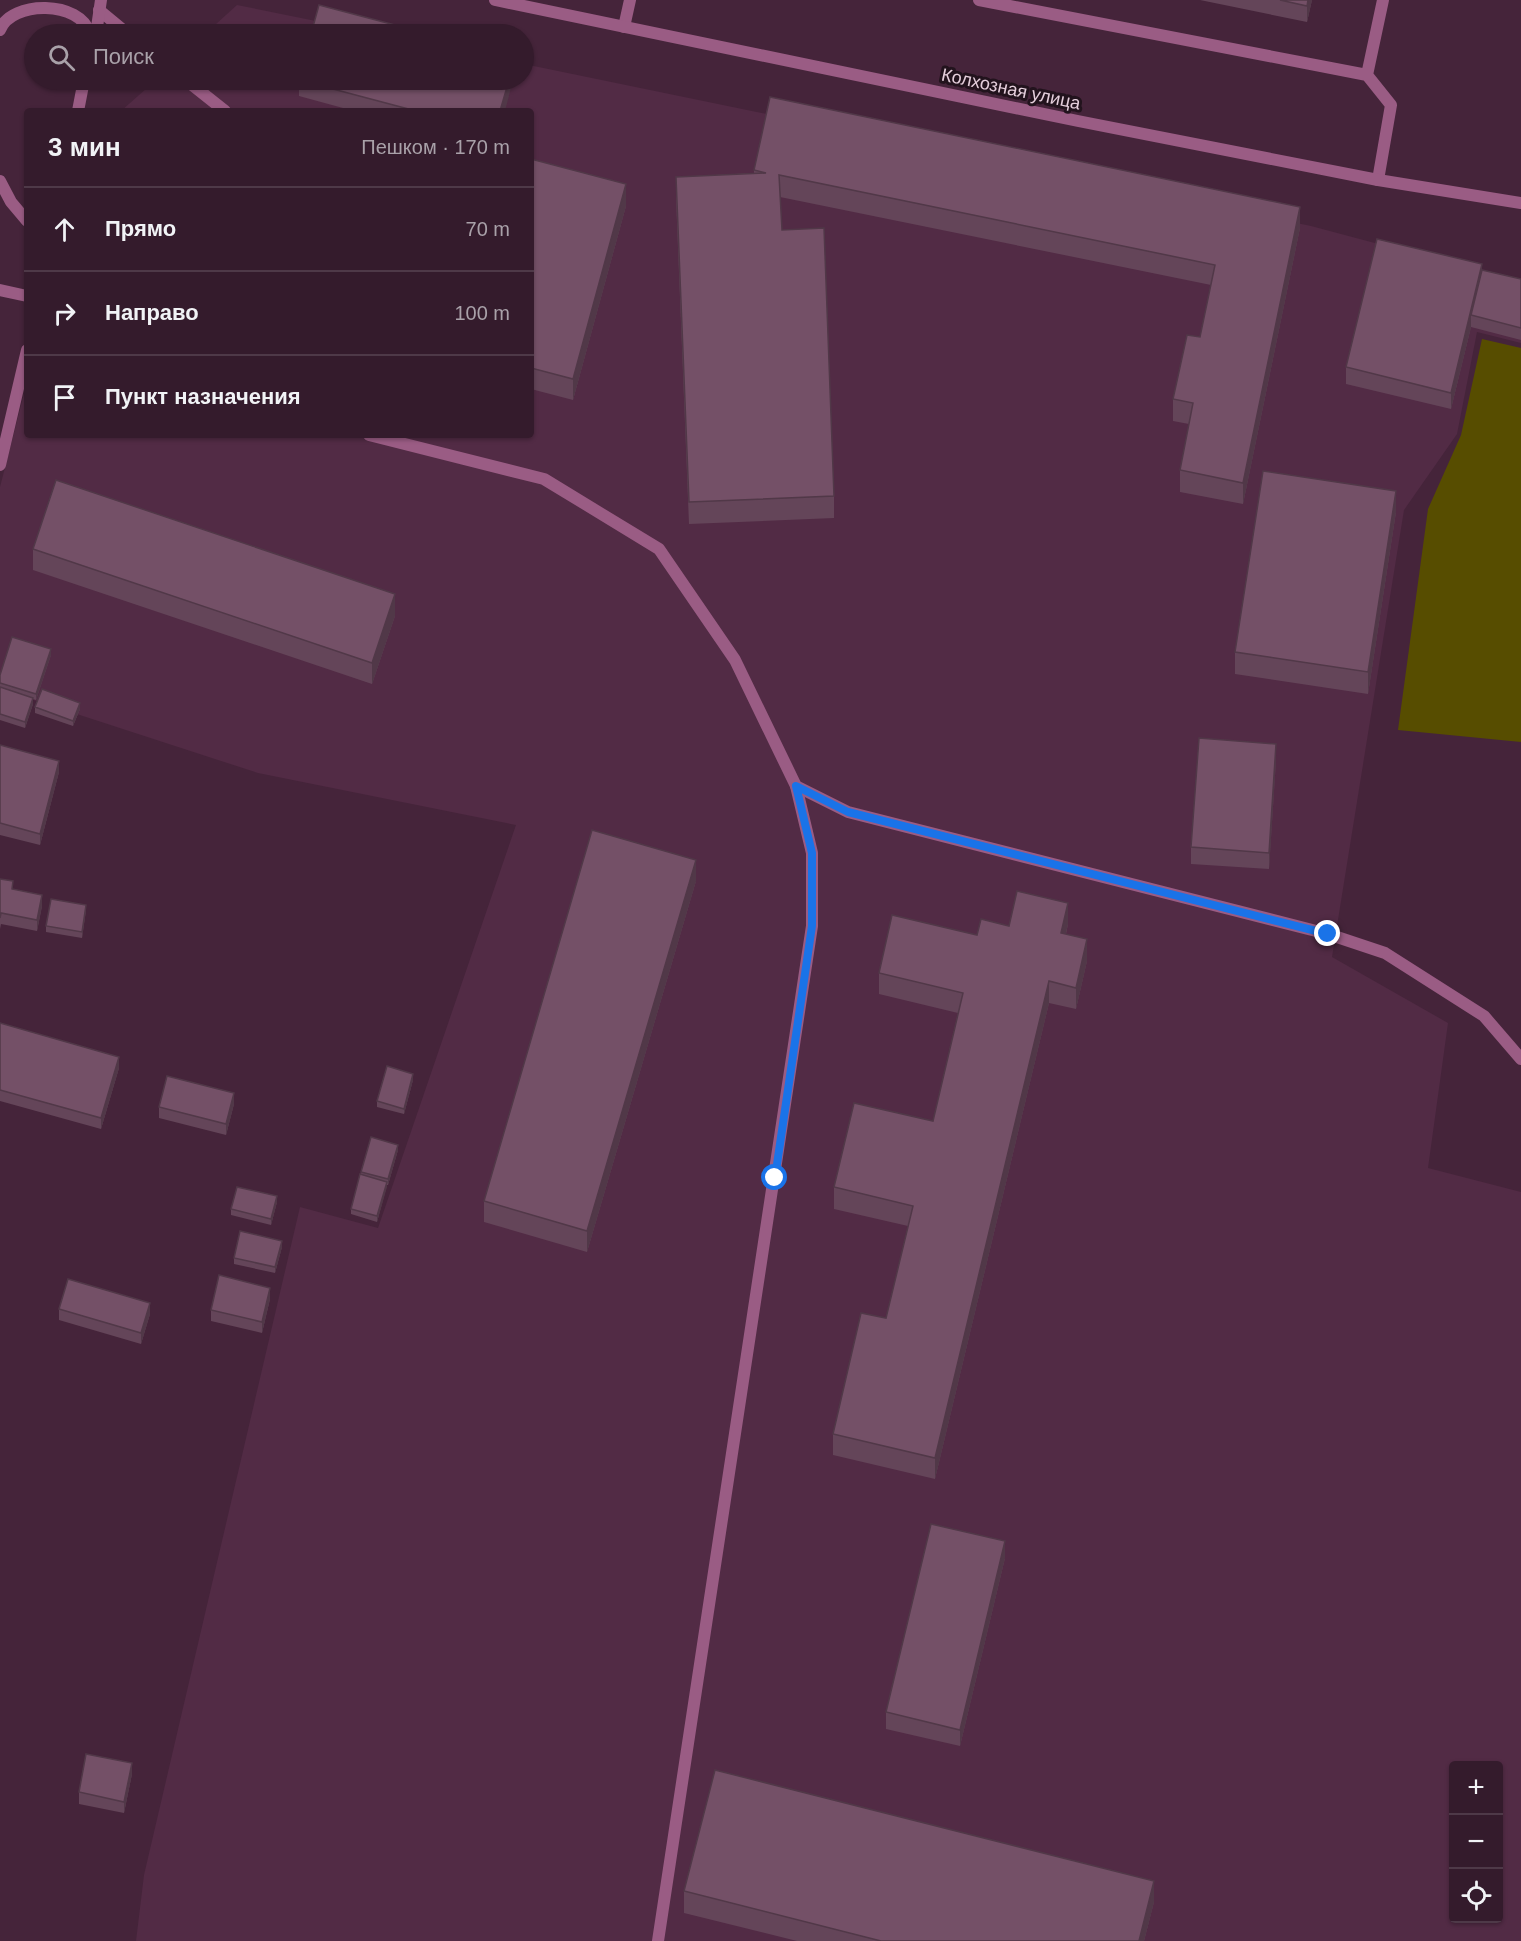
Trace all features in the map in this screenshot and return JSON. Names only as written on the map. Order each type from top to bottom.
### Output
[{"type":"street","name":"Колхозная улица","points":[[495,0],[1378,180],[1521,203]]},
{"type":"street","points":[[624,27],[630,0]]},
{"type":"street","points":[[979,0],[1367,75],[1391,105],[1378,180]]},
{"type":"street","points":[[1367,75],[1383,0]]},
{"type":"street","points":[[0,30],[8,14],[15,9],[40,4],[66,8],[78,13],[84,24]]},
{"type":"street","points":[[97,24],[100,5]]},
{"type":"street","points":[[100,5],[118,24]]},
{"type":"street","points":[[79,108],[82,90]]},
{"type":"street","points":[[199,90],[221,108]]},
{"type":"street","points":[[0,181],[11,202],[24,217]]},
{"type":"street","points":[[0,290],[24,295]]},
{"type":"street","points":[[0,465],[24,363]]},
{"type":"street","points":[[381,438],[544,479],[659,549],[735,660],[796,786],[812,853],[812,926],[658,1941]]},
{"type":"street","points":[[796,786],[848,812],[1328,934],[1385,953],[1484,1016],[1521,1059]]},
{"type":"shaded area","points":[[237,5],[331,24],[216,24]]},
{"type":"shaded area","points":[[534,66],[1311,226],[1521,282],[1521,343],[1477,332],[1457,434],[1404,510],[1332,957],[1448,1023],[1428,1168],[1521,1192],[1521,1941],[136,1941],[144,1875],[300,1207],[378,1228],[516,825],[258,773],[0,689],[0,487],[24,394],[24,438],[534,438],[534,108],[124,108],[145,90],[534,90]]},
{"type":"shaded area","points":[[1482,339],[1521,348],[1521,742],[1398,730],[1428,509],[1461,435]]},
{"type":"building","points":[[1280,0],[1308,0],[1307,6]]},
{"type":"building","points":[[319,5],[391,24],[314,24]]},
{"type":"building","points":[[337,90],[506,90],[501,108],[405,108]]},
{"type":"building","points":[[770,97],[1300,207],[1243,483],[1180,470],[1193,403],[1173,399],[1187,335],[1200,337],[1215,265],[779,175],[782,230],[824,228],[834,496],[689,502],[676,177],[766,173],[754,170]]},
{"type":"building","points":[[534,160],[626,184],[573,379],[534,369]]},
{"type":"building","points":[[1377,239],[1482,264],[1451,393],[1346,367]]},
{"type":"building","points":[[1482,270],[1521,279],[1521,328],[1471,315]]},
{"type":"building","points":[[1263,471],[1396,491],[1368,672],[1235,652]]},
{"type":"building","points":[[56,480],[395,594],[372,663],[33,549]]},
{"type":"building","points":[[12,637],[51,649],[36,694],[0,683],[0,675]]},
{"type":"building","points":[[0,687],[33,698],[25,722],[0,714]]},
{"type":"building","points":[[42,689],[80,703],[73,721],[35,707]]},
{"type":"building","points":[[1199,738],[1276,744],[1269,853],[1191,847]]},
{"type":"building","points":[[0,745],[59,761],[40,834],[0,823]]},
{"type":"building","points":[[592,830],[696,860],[587,1231],[484,1201]]},
{"type":"building","points":[[0,879],[13,881],[12,889],[42,895],[37,920],[1,913],[0,918]]},
{"type":"building","points":[[1017,891],[1068,903],[1061,933],[1087,939],[1076,988],[1049,981],[935,1458],[833,1434],[861,1313],[886,1318],[913,1206],[834,1187],[854,1103],[933,1121],[963,993],[879,973],[892,915],[977,935],[981,919],[1009,926]]},
{"type":"building","points":[[51,899],[86,905],[82,932],[46,926]]},
{"type":"building","points":[[0,1023],[119,1057],[101,1118],[0,1090]]},
{"type":"building","points":[[387,1066],[413,1074],[404,1109],[377,1101]]},
{"type":"building","points":[[167,1076],[234,1093],[226,1124],[159,1107]]},
{"type":"building","points":[[371,1137],[398,1145],[388,1179],[361,1172]]},
{"type":"building","points":[[360,1174],[387,1182],[377,1216],[351,1209]]},
{"type":"building","points":[[237,1187],[277,1196],[271,1219],[231,1209]]},
{"type":"building","points":[[240,1231],[282,1241],[275,1267],[234,1258]]},
{"type":"building","points":[[219,1275],[270,1288],[262,1322],[211,1310]]},
{"type":"building","points":[[68,1279],[150,1303],[141,1333],[59,1309]]},
{"type":"building","points":[[931,1524],[1005,1541],[960,1730],[886,1712]]},
{"type":"building","points":[[86,1754],[132,1763],[124,1802],[79,1792]]},
{"type":"building","points":[[715,1770],[1154,1881],[1139,1941],[881,1941],[684,1891]]},
{"type":"route","points":[[775,1178],[812,926],[812,853],[796,786],[848,812],[1328,934]]}]
